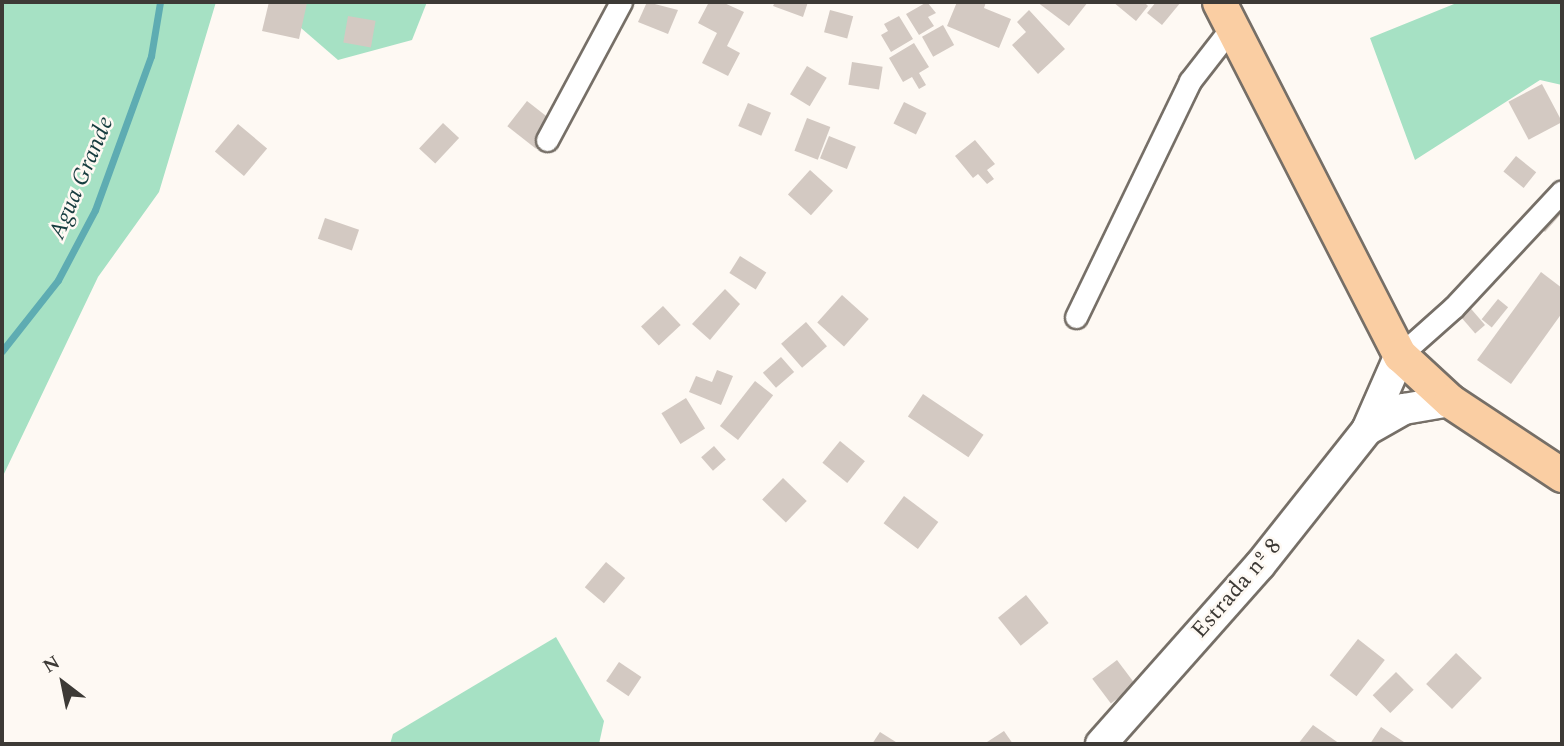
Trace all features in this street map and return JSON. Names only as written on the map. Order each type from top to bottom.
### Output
[{"type":"main road","points":[[1226,14],[1399,355],[1450,401],[1559,466]]},
{"type":"main road","points":[[1367,430],[1399,355]]},
{"type":"main road","points":[[1367,430],[1404,409],[1450,401]]},
{"type":"main road","name":"Estrada nº 8","points":[[1101,744],[1260,565],[1367,430]]},
{"type":"street","points":[[547,140],[621,2]]},
{"type":"street","points":[[1076,317],[1190,81],[1226,14]]},
{"type":"street","points":[[1399,355],[1454,307],[1562,191]]},
{"type":"green space","points":[[2,2],[216,2],[159,192],[98,277],[2,478]]},
{"type":"green space","points":[[271,2],[427,2],[412,40],[338,60]]},
{"type":"green space","points":[[1459,2],[1562,2],[1562,85],[1540,80],[1415,160],[1370,38]]},
{"type":"green space","points":[[556,637],[604,721],[599,744],[390,744],[393,734]]},
{"type":"building","points":[[269,2],[307,3],[299,39],[262,31]]},
{"type":"building","points":[[647,2],[678,10],[668,34],[638,22]]},
{"type":"building","points":[[709,2],[722,2],[744,12],[727,46],[740,53],[728,76],[702,63],[717,33],[698,23]]},
{"type":"building","points":[[775,2],[808,2],[803,17],[773,6]]},
{"type":"building","points":[[927,2],[936,13],[928,17],[934,26],[919,35],[906,14]]},
{"type":"building","points":[[957,2],[986,2],[984,8],[1011,19],[999,48],[947,26]]},
{"type":"building","points":[[1037,2],[1088,2],[1069,26]]},
{"type":"building","points":[[1113,2],[1144,2],[1148,6],[1136,21]]},
{"type":"building","points":[[1156,2],[1181,2],[1162,25],[1147,13]]},
{"type":"building","points":[[830,10],[853,16],[847,38],[824,32]]},
{"type":"building","points":[[1029,10],[1065,49],[1038,74],[1012,45],[1026,32],[1017,22]]},
{"type":"building","points":[[348,16],[376,21],[371,47],[343,43]]},
{"type":"building","points":[[899,16],[913,39],[891,52],[881,35],[888,31],[884,24]]},
{"type":"building","points":[[943,25],[954,45],[933,57],[922,37]]},
{"type":"building","points":[[914,43],[929,67],[919,73],[926,85],[919,89],[912,77],[903,82],[889,58]]},
{"type":"building","points":[[852,62],[883,67],[879,90],[848,85]]},
{"type":"building","points":[[807,66],[827,78],[810,106],[790,94]]},
{"type":"building","points":[[1542,84],[1562,122],[1529,140],[1508,102]]},
{"type":"building","points":[[527,101],[555,123],[536,148],[507,126]]},
{"type":"building","points":[[904,102],[926,113],[916,135],[893,124]]},
{"type":"building","points":[[748,103],[771,113],[761,136],[738,126]]},
{"type":"building","points":[[807,118],[830,127],[818,160],[794,151]]},
{"type":"building","points":[[443,123],[459,138],[435,164],[419,149]]},
{"type":"building","points":[[238,124],[267,148],[244,176],[215,152]]},
{"type":"building","points":[[829,136],[856,147],[847,169],[820,158]]},
{"type":"building","points":[[975,140],[995,164],[987,170],[994,179],[987,184],[978,174],[973,178],[955,156]]},
{"type":"building","points":[[1516,156],[1536,172],[1524,188],[1503,172]]},
{"type":"building","points":[[810,170],[833,191],[811,215],[788,195]]},
{"type":"building","points":[[1562,203],[1562,213],[1545,232],[1537,225]]},
{"type":"building","points":[[325,218],[359,230],[352,251],[318,239]]},
{"type":"building","points":[[740,256],[766,272],[756,289],[729,273]]},
{"type":"building","points":[[1541,272],[1562,288],[1562,313],[1511,384],[1477,360]]},
{"type":"building","points":[[725,289],[740,304],[710,340],[692,324]]},
{"type":"building","points":[[842,295],[869,319],[844,347],[817,322]]},
{"type":"building","points":[[1498,299],[1508,307],[1492,327],[1482,319]]},
{"type":"building","points":[[1466,303],[1485,325],[1475,333],[1456,312]]},
{"type":"building","points":[[663,306],[681,325],[659,345],[641,326]]},
{"type":"building","points":[[806,322],[827,346],[802,368],[781,344]]},
{"type":"building","points":[[781,357],[794,372],[776,388],[763,373]]},
{"type":"building","points":[[717,370],[733,376],[721,405],[689,392],[696,376],[712,382]]},
{"type":"building","points":[[755,381],[773,395],[738,440],[720,426]]},
{"type":"building","points":[[923,394],[984,435],[968,457],[908,416]]},
{"type":"building","points":[[686,398],[705,429],[680,444],[661,413]]},
{"type":"building","points":[[840,441],[865,461],[847,483],[822,463]]},
{"type":"building","points":[[714,446],[726,460],[713,471],[701,457]]},
{"type":"building","points":[[783,478],[807,501],[786,523],[762,500]]},
{"type":"building","points":[[904,496],[938,522],[918,549],[884,523]]},
{"type":"building","points":[[606,562],[625,578],[604,603],[585,587]]},
{"type":"building","points":[[1026,595],[1049,623],[1021,646],[998,618]]},
{"type":"building","points":[[1358,639],[1385,660],[1356,696],[1330,675]]},
{"type":"building","points":[[1456,653],[1482,678],[1452,709],[1426,684]]},
{"type":"building","points":[[1117,660],[1136,685],[1111,703],[1092,679]]},
{"type":"building","points":[[619,662],[641,677],[629,696],[606,681]]},
{"type":"building","points":[[1396,672],[1414,690],[1390,713],[1373,695]]},
{"type":"building","points":[[1313,725],[1340,744],[1298,744]]},
{"type":"building","points":[[1381,727],[1407,744],[1370,744]]},
{"type":"building","points":[[1004,731],[1013,744],[984,744]]},
{"type":"building","points":[[880,732],[899,744],[872,744]]},
{"type":"waterway","name":"Agua Grande","points":[[2,351],[58,280],[95,210],[151,56],[160,2]]}]
